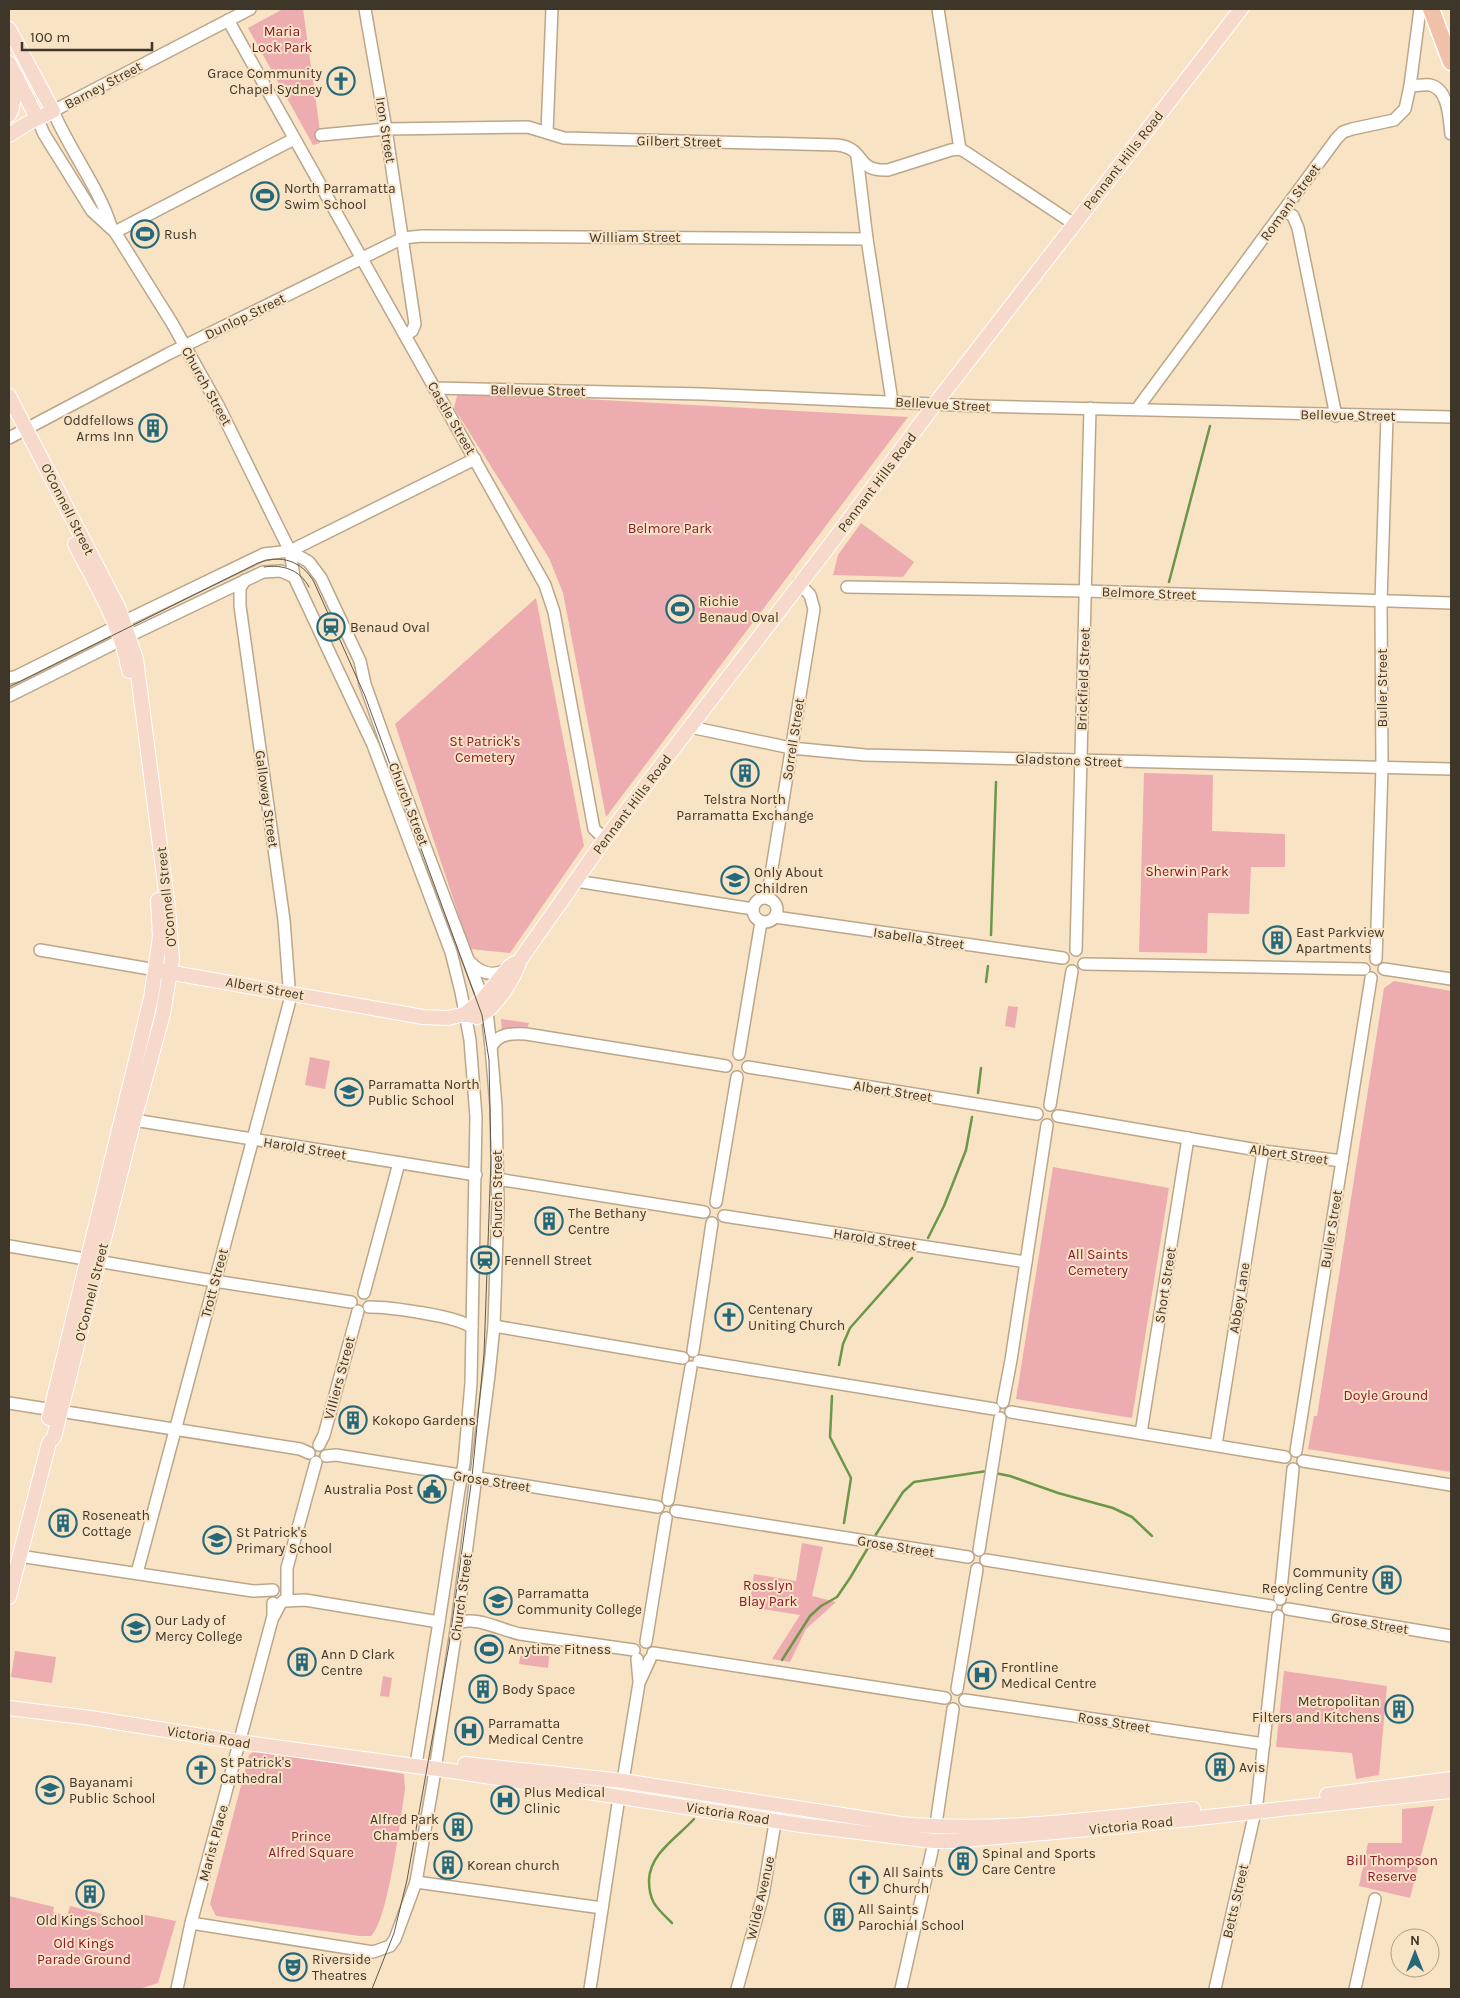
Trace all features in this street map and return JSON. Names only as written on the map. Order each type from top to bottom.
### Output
[{"type":"highway","points":[[1430,9],[1451,62]]},
{"type":"main road","name":"Pennant Hills Road","points":[[465,1014],[485,1005],[517,972],[514,964],[605,839],[935,404],[1241,9]]},
{"type":"main road","name":"Church Street","points":[[9,29],[53,111]]},
{"type":"main road","name":"Church Street","points":[[9,63],[37,118]]},
{"type":"main road","points":[[9,115],[17,78]]},
{"type":"main road","name":"Barney Street","points":[[9,135],[37,118],[53,111]]},
{"type":"main road","name":"O'Connell Street","points":[[9,396],[18,434]]},
{"type":"main road","name":"O'Connell Street","points":[[9,416],[121,624],[125,638],[136,660],[170,924],[172,959],[163,972],[132,1080],[93,1261],[56,1410],[54,1437],[49,1443],[9,1597]]},
{"type":"main road","name":"O'Connell Street","points":[[93,1261],[163,1014],[163,972]]},
{"type":"main road","name":"Albert Street","points":[[163,972],[423,1017],[448,1018],[465,1014]]},
{"type":"main road","name":"Victoria Road","points":[[9,1700],[84,1709],[240,1738],[417,1758],[436,1764],[619,1797],[776,1820],[934,1834],[1020,1824],[1451,1792]]},
{"type":"main road","name":"Victoria Road","points":[[9,1708],[436,1764],[622,1781],[778,1805],[934,1834]]},
{"type":"main road","name":"Victoria Road","points":[[1256,1807],[1414,1782],[1451,1779]]},
{"type":"street","name":"Barney Street","points":[[53,111],[250,9]]},
{"type":"street","name":"Iron Street","points":[[366,9],[415,324],[414,328],[404,335]]},
{"type":"street","points":[[548,132],[552,9]]},
{"type":"street","points":[[938,9],[960,149],[992,168],[1074,224]]},
{"type":"street","name":"Romani Street","points":[[1137,410],[1337,138],[1343,132],[1352,129],[1394,120],[1405,110],[1420,9]]},
{"type":"street","name":"Castle Street","points":[[228,20],[537,569],[551,599],[594,829],[605,839]]},
{"type":"street","points":[[1410,86],[1430,85],[1442,92],[1445,98],[1451,134]]},
{"type":"street","name":"Church Street","points":[[53,111],[75,155],[105,206],[113,230],[184,346],[235,437],[290,551],[294,577],[373,745],[451,952],[465,1014],[470,1040],[476,1117],[472,1383],[462,1476],[417,1758]]},
{"type":"street","name":"Church Street","points":[[37,118],[44,134],[92,211],[113,230]]},
{"type":"street","name":"Gilbert Street","points":[[321,135],[386,130],[528,127],[564,138],[837,145],[849,148],[857,154],[869,169],[878,171],[888,170],[951,150],[960,149]]},
{"type":"street","points":[[113,230],[294,139]]},
{"type":"street","points":[[857,154],[867,239],[892,401]]},
{"type":"street","points":[[1285,210],[1293,216],[1298,228],[1336,416]]},
{"type":"street","name":"William Street","points":[[403,238],[442,236],[867,239]]},
{"type":"street","name":"Dunlop Street","points":[[18,434],[184,346],[403,238]]},
{"type":"street","name":"Bellevue Street","points":[[434,388],[702,394],[935,404],[1336,416],[1451,417]]},
{"type":"street","name":"Brickfield Street","points":[[1076,950],[1090,408]]},
{"type":"street","name":"Buller Street","points":[[1380,964],[1381,601],[1387,416]]},
{"type":"street","points":[[9,678],[264,554],[290,551],[475,459]]},
{"type":"street","points":[[276,570],[290,551]]},
{"type":"street","name":"Church Street","points":[[191,1923],[202,1927],[375,1952],[393,1943],[416,1882],[436,1764],[457,1624],[494,1326],[498,1179],[496,1106],[485,1005],[387,746],[365,684],[360,661],[322,578],[308,562],[290,551]]},
{"type":"street","points":[[9,696],[218,592],[265,571],[276,570],[294,577]]},
{"type":"street","name":"Galloway Street","points":[[245,580],[240,588],[240,606],[284,920],[291,993]]},
{"type":"street","name":"Sorrell Street","points":[[769,899],[768,894],[814,609],[810,595],[800,583]]},
{"type":"street","name":"Belmore Street","points":[[847,587],[1086,591],[1451,603]]},
{"type":"street","points":[[218,592],[228,594],[240,606]]},
{"type":"street","name":"Gladstone Street","points":[[690,727],[791,748],[865,755],[1451,768]]},
{"type":"street","points":[[576,881],[753,909]]},
{"type":"street","points":[[760,899],[769,899],[777,907],[775,917],[770,921],[761,922],[754,915],[754,905],[760,899]]},
{"type":"street","name":"Isabella Street","points":[[775,917],[1063,958]]},
{"type":"street","points":[[739,1054],[761,922]]},
{"type":"street","name":"Albert Street","points":[[40,950],[163,972]]},
{"type":"street","points":[[1076,950],[1082,954],[1084,964],[1079,970],[1072,971],[1066,968],[1063,958],[1067,952],[1076,950]]},
{"type":"street","points":[[467,959],[476,968],[489,974],[497,973],[514,964]]},
{"type":"street","points":[[1367,974],[1367,961],[1451,979]]},
{"type":"street","points":[[1084,964],[1367,974],[1380,977],[1380,964]]},
{"type":"street","points":[[1050,1105],[1072,971]]},
{"type":"street","name":"Buller Street","points":[[1290,1454],[1342,1161],[1367,974]]},
{"type":"street","name":"Trott Street","points":[[137,1574],[214,1281],[290,1004],[291,993]]},
{"type":"street","points":[[491,1047],[494,1041],[504,1036],[518,1033],[535,1034],[726,1066]]},
{"type":"street","points":[[739,1054],[746,1059],[748,1067],[745,1073],[737,1077],[729,1073],[726,1062],[730,1056],[739,1054]]},
{"type":"street","name":"Albert Street","points":[[748,1067],[1038,1114]]},
{"type":"street","points":[[716,1202],[737,1077]]},
{"type":"street","points":[[1050,1105],[1055,1108],[1058,1116],[1053,1124],[1047,1125],[1039,1120],[1038,1114],[1043,1106],[1050,1105]]},
{"type":"street","name":"Albert Street","points":[[1058,1116],[1263,1151],[1342,1161]]},
{"type":"street","name":"Harold Street","points":[[134,1120],[476,1175]]},
{"type":"street","points":[[979,1550],[992,1472],[999,1410],[1006,1391],[1047,1125]]},
{"type":"street","name":"Short Street","points":[[1141,1433],[1188,1138]]},
{"type":"street","name":"Abbey Lane","points":[[1216,1446],[1263,1151]]},
{"type":"street","points":[[364,1293],[399,1163]]},
{"type":"street","points":[[498,1179],[704,1212]]},
{"type":"street","points":[[716,1202],[724,1207],[724,1216],[720,1221],[712,1223],[706,1219],[704,1212],[707,1205],[716,1202]]},
{"type":"street","name":"Harold Street","points":[[724,1216],[1026,1262]]},
{"type":"street","points":[[668,1500],[692,1359],[712,1223]]},
{"type":"street","points":[[9,1246],[354,1306],[363,1311],[369,1306],[441,1317],[461,1322],[472,1328]]},
{"type":"street","points":[[354,1306],[355,1294],[364,1293],[369,1297],[369,1306]]},
{"type":"street","name":"Villiers Street","points":[[317,1457],[326,1450],[319,1445],[324,1435],[354,1306]]},
{"type":"street","points":[[494,1326],[999,1410],[1009,1405],[1011,1412],[1216,1446],[1302,1454],[1304,1461],[1300,1467],[1293,1469]]},
{"type":"street","name":"Grose Street","points":[[9,1403],[300,1449],[317,1457],[336,1455],[658,1508]]},
{"type":"street","points":[[1290,1454],[1287,1464],[1293,1469]]},
{"type":"street","points":[[240,1738],[317,1457]]},
{"type":"street","points":[[1304,1461],[1451,1485]]},
{"type":"street","points":[[1256,1807],[1293,1469]]},
{"type":"street","points":[[646,1642],[674,1504],[668,1500],[662,1501],[658,1508],[659,1514],[671,1514]]},
{"type":"street","name":"Grose Street","points":[[671,1514],[968,1557]]},
{"type":"street","points":[[979,1550],[984,1554],[986,1560],[982,1568],[977,1569],[970,1566],[968,1557],[972,1551],[979,1550]]},
{"type":"street","points":[[19,1556],[279,1596],[297,1595],[305,1600],[439,1622]]},
{"type":"street","name":"Grose Street","points":[[986,1560],[1451,1636]]},
{"type":"street","points":[[957,1689],[977,1569]]},
{"type":"street","points":[[457,1624],[467,1621],[494,1625],[505,1631],[636,1654],[644,1661],[652,1656],[945,1698]]},
{"type":"street","points":[[622,1781],[639,1683],[636,1654],[638,1643],[646,1642],[651,1645],[652,1656],[639,1683]]},
{"type":"street","points":[[957,1689],[964,1694],[965,1700],[961,1707],[953,1709],[947,1705],[945,1698],[948,1692],[957,1689]]},
{"type":"street","name":"Ross Street","points":[[965,1700],[1264,1744]]},
{"type":"street","points":[[901,1989],[934,1834],[953,1709]]},
{"type":"street","name":"Marist Place","points":[[191,1923],[240,1738]]},
{"type":"street","points":[[590,1989],[619,1797]]},
{"type":"street","name":"Wilde Avenue","points":[[737,1989],[763,1895],[778,1805]]},
{"type":"street","name":"Betts Street","points":[[1214,1989],[1256,1807]]},
{"type":"street","points":[[416,1882],[602,1908]]},
{"type":"street","points":[[1355,1989],[1375,1899]]},
{"type":"street","points":[[177,1989],[191,1923]]},
{"type":"green space","name":"Maria Lock Park","points":[[283,9],[303,9],[319,124],[320,143],[313,145],[248,28]]},
{"type":"green space","name":"Belmore Park","points":[[458,392],[908,417],[606,817],[563,593],[549,558],[454,408]]},
{"type":"green space","points":[[861,523],[914,562],[903,577],[833,575],[838,555]]},
{"type":"green space","name":"St Patrick's Cemetery","points":[[536,598],[584,846],[510,953],[470,949],[395,724]]},
{"type":"green space","name":"Sherwin Park","points":[[1144,773],[1213,775],[1212,831],[1285,834],[1285,867],[1251,867],[1249,914],[1208,913],[1207,953],[1139,952]]},
{"type":"green space","name":"Doyle Ground","points":[[1394,981],[1451,991],[1451,1472],[1308,1449],[1314,1416],[1317,1416],[1384,988]]},
{"type":"green space","points":[[1008,1006],[1018,1007],[1015,1028],[1005,1026]]},
{"type":"green space","points":[[501,1019],[529,1023],[527,1029],[502,1033]]},
{"type":"green space","points":[[310,1057],[330,1061],[325,1089],[305,1085]]},
{"type":"green space","name":"All Saints Cemetery","points":[[1053,1167],[1169,1188],[1132,1418],[1016,1399]]},
{"type":"green space","name":"Rosslyn Blay Park","points":[[802,1543],[823,1547],[812,1596],[836,1602],[806,1629],[790,1662],[772,1659],[800,1615],[749,1607],[754,1574],[796,1581]]},
{"type":"green space","points":[[522,1646],[550,1650],[548,1668],[519,1664]]},
{"type":"green space","points":[[15,1651],[56,1657],[52,1683],[11,1677]]},
{"type":"green space","points":[[1284,1671],[1387,1686],[1379,1775],[1356,1779],[1352,1753],[1276,1747]]},
{"type":"green space","points":[[383,1676],[392,1678],[389,1697],[380,1696]]},
{"type":"green space","name":"Prince Alfred Square","points":[[255,1751],[404,1774],[405,1789],[388,1890],[383,1911],[377,1927],[371,1936],[216,1916],[210,1904],[249,1755]]},
{"type":"green space","name":"Bill Thompson Reserve","points":[[1434,1806],[1410,1898],[1359,1886],[1368,1843],[1402,1843],[1402,1809]]},
{"type":"green space","name":"Old Kings Parade Ground","points":[[9,1896],[54,1907],[53,1912],[67,1916],[70,1906],[138,1923],[140,1914],[176,1921],[158,1983],[139,1989],[9,1989]]},
{"type":"waterway","points":[[1169,582],[1210,426]]},
{"type":"waterway","points":[[991,935],[996,782]]},
{"type":"waterway","points":[[986,982],[988,966]]},
{"type":"waterway","points":[[978,1093],[981,1068]]},
{"type":"waterway","points":[[928,1238],[944,1206],[966,1150],[972,1117]]},
{"type":"waterway","points":[[839,1365],[843,1344],[850,1328],[912,1258]]},
{"type":"waterway","points":[[832,1396],[830,1437],[851,1478],[844,1523]]},
{"type":"waterway","points":[[873,1539],[903,1492],[914,1482],[987,1471]]},
{"type":"waterway","points":[[995,1473],[1113,1508],[1132,1517],[1152,1536]]},
{"type":"waterway","points":[[782,1660],[810,1616],[821,1606],[837,1597],[869,1546]]},
{"type":"waterway","points":[[672,1923],[652,1900],[649,1888],[651,1870],[659,1854],[694,1819]]},
{"type":"tram line","points":[[9,687],[258,563],[275,559],[297,564],[314,582],[365,696],[482,1015],[489,1060],[491,1160],[484,1354],[472,1477],[449,1645],[407,1880],[394,1933],[372,1989]]},
{"type":"tram line","points":[[264,567],[278,566],[296,572],[309,587]]},
{"type":"place","name":"Grace Community Chapel Sydney","points":[[341,81]]},
{"type":"place","name":"North Parramatta Swim School","points":[[265,196]]},
{"type":"place","name":"Rush","points":[[145,234]]},
{"type":"place","name":"Oddfellows Arms Inn","points":[[153,428]]},
{"type":"place","name":"Richie Benaud Oval","points":[[680,609]]},
{"type":"place","name":"Benaud Oval","points":[[331,627]]},
{"type":"place","name":"Telstra North Parramatta Exchange","points":[[745,773]]},
{"type":"place","name":"Only About Children","points":[[735,880]]},
{"type":"place","name":"East Parkview Apartments","points":[[1277,940]]},
{"type":"place","name":"Parramatta North Public School","points":[[349,1092]]},
{"type":"place","name":"The Bethany Centre","points":[[549,1221]]},
{"type":"place","name":"Fennell Street","points":[[485,1260]]},
{"type":"place","name":"Centenary Uniting Church","points":[[729,1317]]},
{"type":"place","name":"Kokopo Gardens","points":[[353,1420]]},
{"type":"place","name":"Australia Post","points":[[432,1489]]},
{"type":"place","name":"Roseneath Cottage","points":[[63,1523]]},
{"type":"place","name":"St Patrick's Primary School","points":[[217,1540]]},
{"type":"place","name":"Community Recycling Centre","points":[[1387,1580]]},
{"type":"place","name":"Parramatta Community College","points":[[498,1601]]},
{"type":"place","name":"Our Lady of Mercy College","points":[[136,1628]]},
{"type":"place","name":"Anytime Fitness","points":[[489,1649]]},
{"type":"place","name":"Ann D Clark Centre","points":[[302,1662]]},
{"type":"place","name":"Frontline Medical Centre","points":[[982,1675]]},
{"type":"place","name":"Body Space","points":[[483,1689]]},
{"type":"place","name":"Metropolitan Filters and Kitchens","points":[[1399,1709]]},
{"type":"place","name":"Parramatta Medical Centre","points":[[469,1731]]},
{"type":"place","name":"Avis","points":[[1220,1767]]},
{"type":"place","name":"St Patrick's Cathedral","points":[[201,1770]]},
{"type":"place","name":"Bayanami Public School","points":[[50,1790]]},
{"type":"place","name":"Plus Medical Clinic","points":[[505,1800]]},
{"type":"place","name":"Alfred Park Chambers","points":[[458,1827]]},
{"type":"place","name":"Spinal and Sports Care Centre","points":[[963,1861]]},
{"type":"place","name":"Korean church","points":[[448,1865]]},
{"type":"place","name":"All Saints Church","points":[[864,1880]]},
{"type":"place","name":"Old Kings School","points":[[90,1894]]},
{"type":"place","name":"All Saints Parochial School","points":[[839,1917]]},
{"type":"place","name":"Riverside Theatres","points":[[293,1967]]}]
